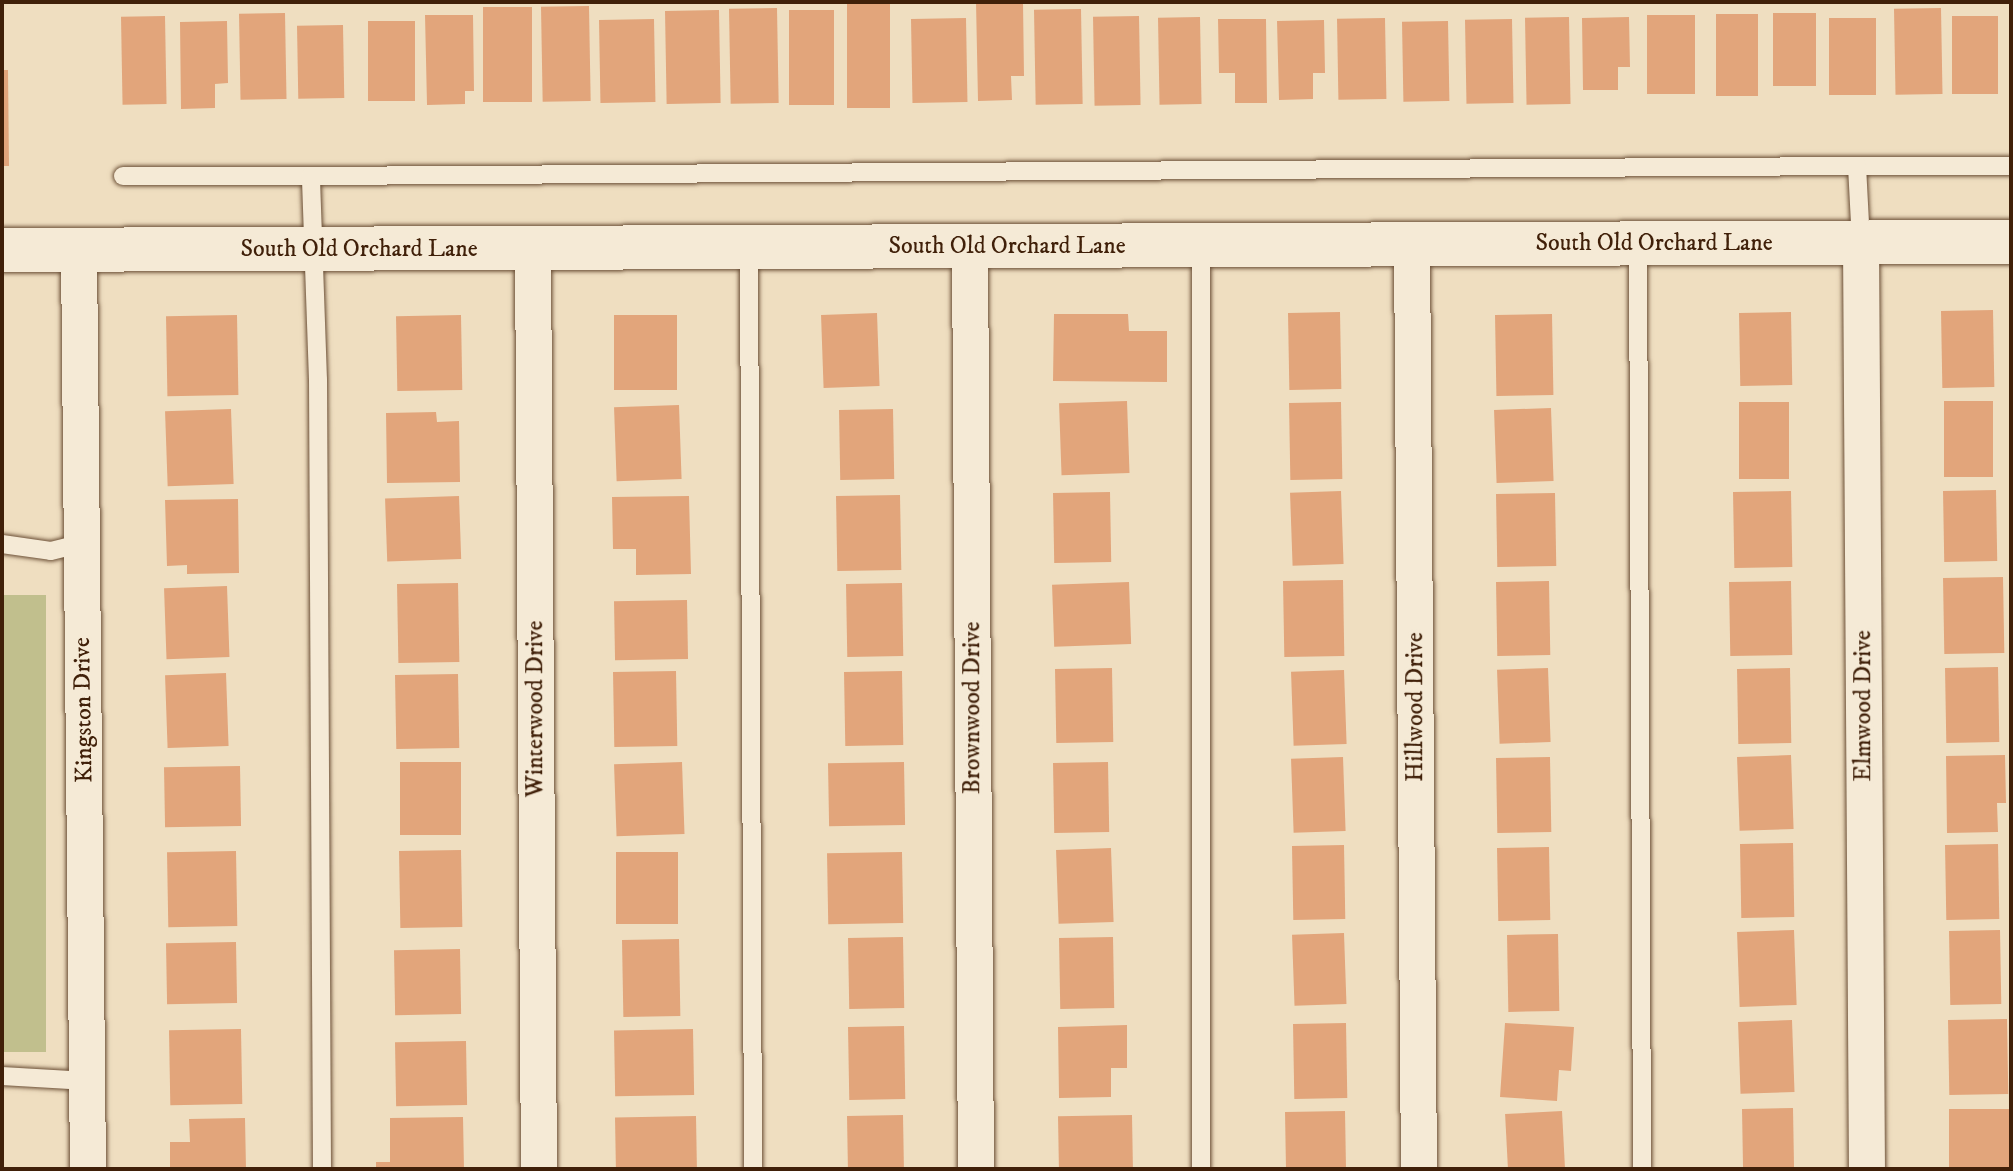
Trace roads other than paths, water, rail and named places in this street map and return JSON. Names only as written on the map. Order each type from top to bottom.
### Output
[{"type":"street","name":"South Old Orchard Lane","points":[[2,250],[2011,242]]},
{"type":"street","name":"Elmwood Drive","points":[[1861,243],[1867,1169]]},
{"type":"street","name":"Hillwood Drive","points":[[1412,245],[1419,1169]]},
{"type":"street","name":"Brownwood Drive","points":[[970,248],[976,1169]]},
{"type":"street","name":"Winterwood Drive","points":[[533,250],[539,1169]]},
{"type":"street","name":"Kingston Drive","points":[[79,251],[88,1169]]},
{"type":"lane","points":[[1857,166],[1861,243]]},
{"type":"lane","points":[[123,176],[2011,166]]},
{"type":"lane","points":[[311,176],[318,380],[322,1169]]},
{"type":"lane","points":[[1638,244],[1642,1169]]},
{"type":"lane","points":[[1201,246],[1201,1169]]},
{"type":"lane","points":[[749,249],[753,1169]]},
{"type":"lane","points":[[2,544],[51,551],[82,543]]},
{"type":"lane","points":[[2,1076],[87,1081]]}]
